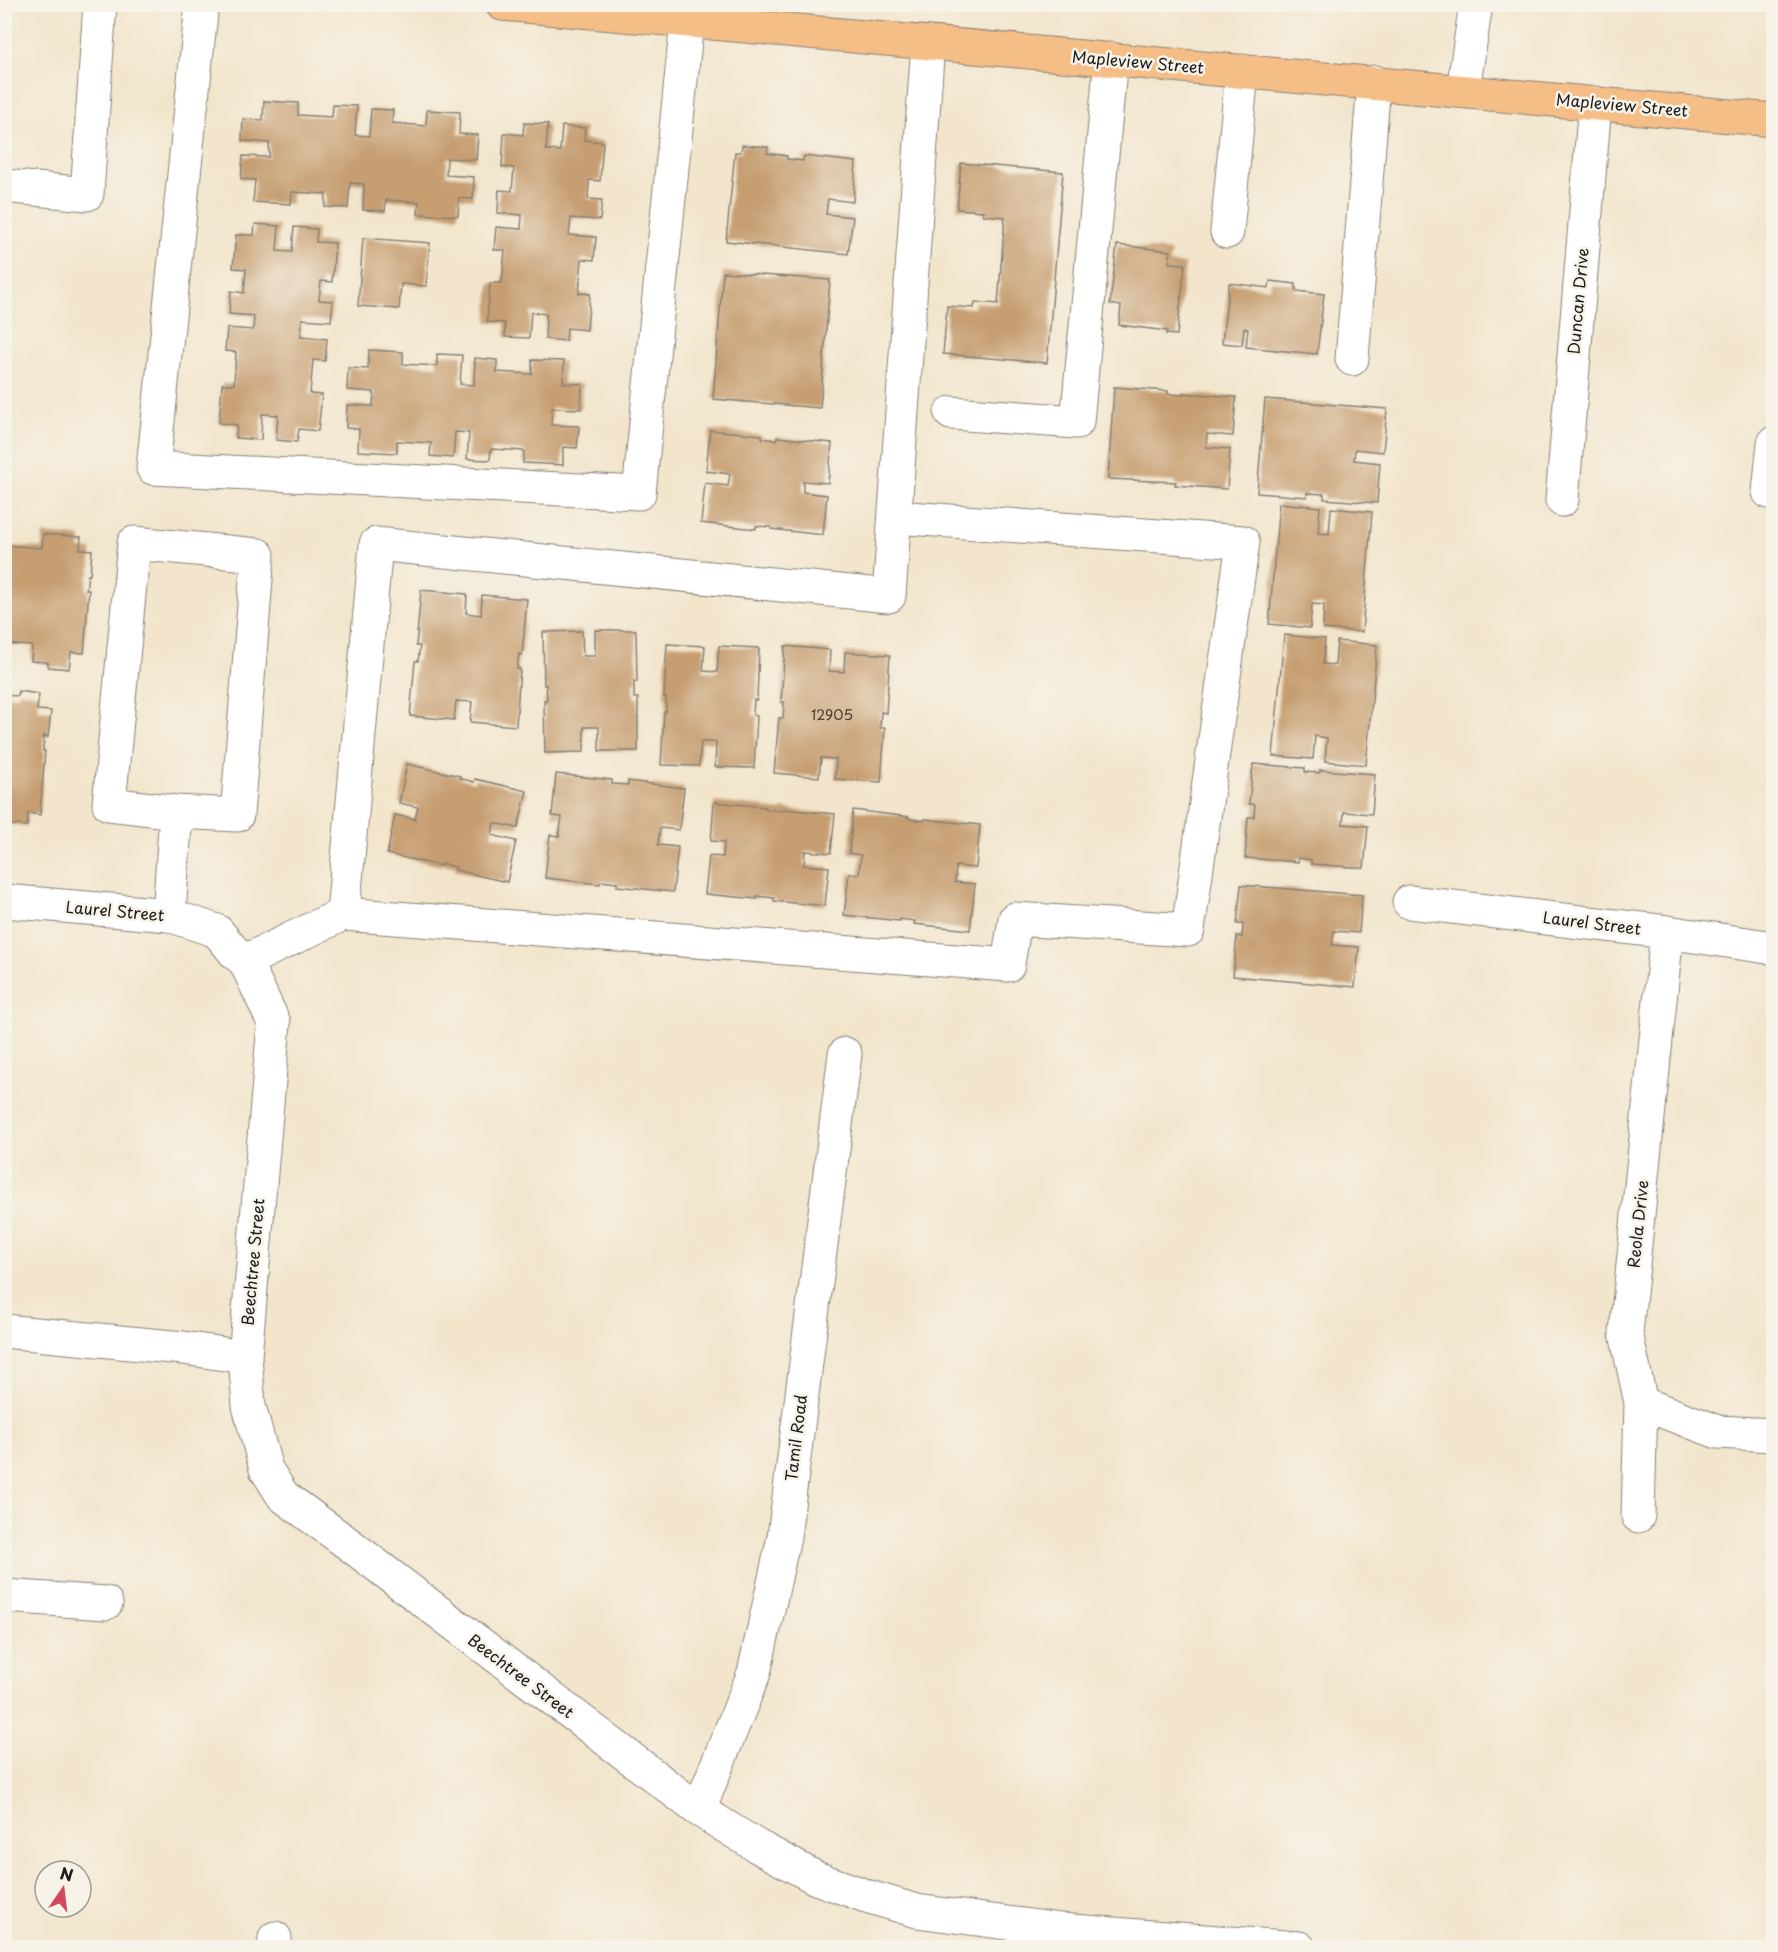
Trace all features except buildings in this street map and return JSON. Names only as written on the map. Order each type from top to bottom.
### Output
[{"type":"main road","name":"Mapleview Street","points":[[502,4],[1773,120]]},
{"type":"street","points":[[4,186],[87,194],[100,4]]},
{"type":"street","points":[[202,4],[153,468],[639,493],[687,21]]},
{"type":"street","points":[[1463,90],[1476,4]]},
{"type":"street","points":[[343,914],[376,544],[889,596],[928,43]]},
{"type":"street","points":[[951,413],[1077,422],[1111,59]]},
{"type":"street","points":[[1227,232],[1242,71]]},
{"type":"street","points":[[1352,359],[1374,82]]},
{"type":"street","name":"Duncan Drive","points":[[1562,500],[1595,103]]},
{"type":"street","points":[[1769,492],[1773,443]]},
{"type":"street","points":[[245,961],[343,914],[1008,965],[1015,919],[1188,930],[1243,542],[895,517]]},
{"type":"street","points":[[134,543],[258,555],[237,815],[176,812],[110,804],[134,543]]},
{"type":"street","points":[[169,915],[176,812]]},
{"type":"street","name":"Laurel Street","points":[[4,901],[169,915],[217,931],[236,954],[245,961]]},
{"type":"street","name":"Laurel Street","points":[[1409,902],[1667,932],[1773,948]]},
{"type":"street","name":"Reola Drive","points":[[1638,1516],[1641,1403],[1626,1333],[1667,932]]},
{"type":"street","name":"Beechtree Street","points":[[245,961],[274,1023],[245,1357],[249,1406],[266,1469],[282,1496],[699,1810],[757,1846],[816,1878],[917,1911],[1060,1930],[1299,1947]]},
{"type":"street","name":"Tamil Road","points":[[699,1810],[754,1673],[784,1537],[845,1054]]},
{"type":"street","points":[[4,1331],[183,1348],[245,1357]]},
{"type":"street","points":[[1641,1403],[1718,1432],[1773,1435]]},
{"type":"street","points":[[4,1596],[106,1603]]}]
